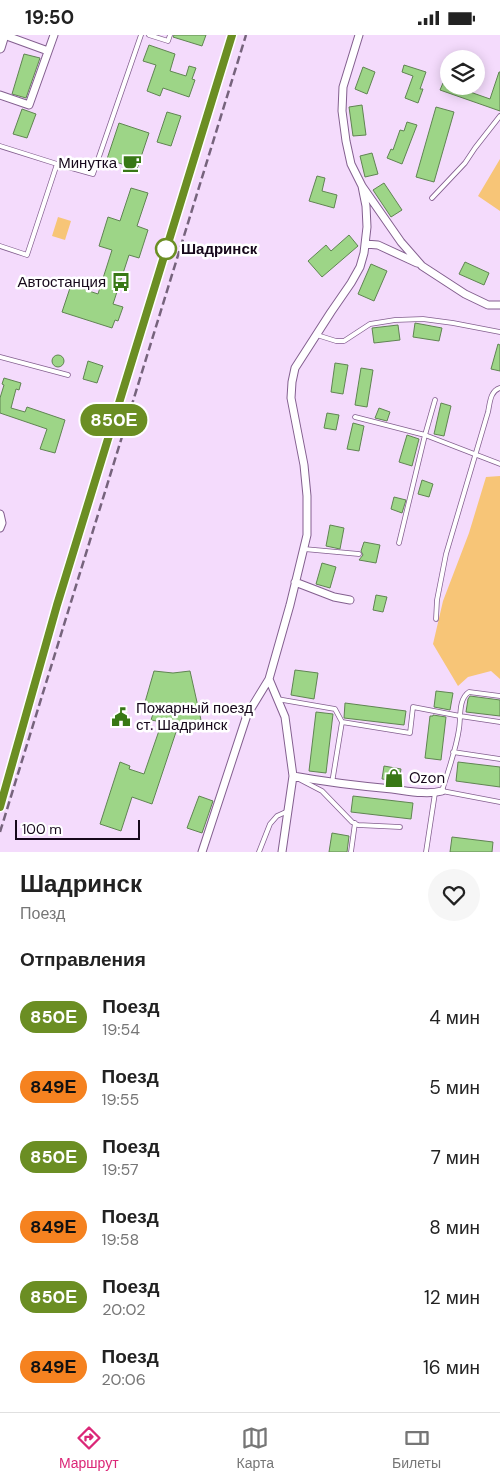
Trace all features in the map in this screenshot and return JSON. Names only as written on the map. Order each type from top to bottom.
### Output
[{"type":"street","points":[[0,48],[4,35],[48,51]]},
{"type":"street","points":[[0,95],[29,105],[54,35]]},
{"type":"street","points":[[359,35],[343,87],[342,111],[351,164],[362,186],[401,242],[420,264]]},
{"type":"street","points":[[202,852],[246,715],[269,679],[304,549],[307,535],[307,496],[304,465],[291,398],[292,381],[295,368],[360,267],[365,243],[366,206],[362,186]]},
{"type":"street","points":[[365,243],[378,245],[420,264],[465,294],[488,305],[500,305]]},
{"type":"street","points":[[0,514],[2,523],[0,528]]},
{"type":"street","points":[[295,582],[334,597],[350,600]]},
{"type":"street","points":[[269,679],[285,717],[293,776],[282,852]]},
{"type":"street","points":[[293,776],[332,783],[439,792]]},
{"type":"lane","points":[[0,146],[93,174],[141,35]]},
{"type":"lane","points":[[149,35],[168,41],[170,35]]},
{"type":"lane","points":[[432,198],[465,163],[475,147],[500,116]]},
{"type":"lane","points":[[0,247],[27,255],[57,164]]},
{"type":"lane","points":[[317,335],[336,341],[344,341],[370,324],[396,320],[423,319],[500,331]]},
{"type":"lane","points":[[0,357],[68,375]]},
{"type":"lane","points":[[436,619],[437,600],[446,554],[492,395],[496,389],[500,388]]},
{"type":"lane","points":[[399,543],[435,400]]},
{"type":"lane","points":[[355,417],[425,435],[500,463]]},
{"type":"lane","points":[[304,549],[359,554]]},
{"type":"lane","points":[[426,852],[439,792],[460,728],[464,696],[469,692],[500,696]]},
{"type":"lane","points":[[277,699],[335,709],[342,722],[332,783]]},
{"type":"lane","points":[[342,722],[410,733],[413,707],[460,717],[500,722]]},
{"type":"lane","points":[[453,752],[500,759]]},
{"type":"lane","points":[[293,776],[322,791],[358,825],[400,827]]},
{"type":"lane","points":[[439,792],[500,802]]},
{"type":"lane","points":[[259,852],[270,824],[276,816],[288,811]]},
{"type":"lane","points":[[351,852],[355,823]]},
{"type":"shaded area","points":[[500,159],[500,211],[478,196]]},
{"type":"shaded area","points":[[58,217],[71,221],[65,240],[52,236]]},
{"type":"shaded area","points":[[500,476],[500,679],[491,671],[468,677],[458,686],[433,644],[443,601],[469,533],[486,477]]},
{"type":"building","points":[[174,35],[206,35],[202,46],[173,37]]},
{"type":"building","points":[[149,45],[175,54],[170,71],[186,76],[189,66],[196,68],[192,79],[195,80],[189,97],[163,88],[160,96],[147,91],[156,65],[143,61]]},
{"type":"building","points":[[24,54],[40,58],[26,98],[12,94]]},
{"type":"building","points":[[404,65],[426,72],[420,89],[423,89],[418,103],[405,98],[413,76],[402,72]]},
{"type":"building","points":[[363,67],[375,72],[367,94],[355,89]]},
{"type":"building","points":[[500,72],[500,111],[454,95],[479,95],[490,99]]},
{"type":"building","points":[[362,105],[366,135],[353,136],[349,107]]},
{"type":"building","points":[[436,107],[454,112],[434,182],[416,177]]},
{"type":"building","points":[[22,109],[36,114],[27,138],[13,134]]},
{"type":"building","points":[[167,112],[181,116],[171,146],[157,142]]},
{"type":"building","points":[[407,122],[417,125],[402,164],[387,158],[391,149],[393,150],[400,130],[404,131]]},
{"type":"building","points":[[119,123],[149,133],[137,169],[107,159]]},
{"type":"building","points":[[372,153],[378,174],[365,177],[360,156]]},
{"type":"building","points":[[317,176],[325,178],[322,191],[337,195],[334,208],[309,201]]},
{"type":"building","points":[[384,183],[402,210],[391,217],[373,190]]},
{"type":"building","name":"Шадринск","points":[[131,188],[148,193],[137,226],[148,230],[139,258],[129,255],[113,304],[123,307],[118,321],[115,320],[112,328],[62,312],[71,285],[98,294],[112,250],[99,246],[108,217],[120,221]]},
{"type":"building","points":[[349,235],[358,246],[322,277],[308,261],[326,245],[331,251]]},
{"type":"building","points":[[465,262],[489,273],[484,285],[459,274]]},
{"type":"building","points":[[371,264],[387,271],[374,301],[358,294]]},
{"type":"building","points":[[415,323],[442,328],[439,341],[413,337]]},
{"type":"building","points":[[398,325],[400,340],[374,343],[372,328]]},
{"type":"building","points":[[498,344],[500,345],[500,371],[491,369]]},
{"type":"building","points":[[60,355],[63,356],[63,366],[56,367],[53,366],[52,359],[53,356]]},
{"type":"building","points":[[88,361],[103,366],[97,383],[83,379]]},
{"type":"building","points":[[335,363],[348,365],[343,394],[331,392]]},
{"type":"building","points":[[361,368],[373,370],[367,407],[355,405]]},
{"type":"building","points":[[4,378],[21,383],[19,390],[16,389],[11,408],[25,412],[27,407],[65,420],[55,453],[40,449],[47,429],[0,413],[0,398]]},
{"type":"building","points":[[441,403],[451,406],[444,436],[434,434]]},
{"type":"building","points":[[379,408],[390,412],[387,421],[375,418]]},
{"type":"building","points":[[327,413],[339,415],[336,430],[324,428]]},
{"type":"building","points":[[353,423],[364,426],[359,451],[347,449]]},
{"type":"building","points":[[407,435],[419,439],[412,466],[399,462]]},
{"type":"building","points":[[422,480],[433,484],[429,497],[418,494]]},
{"type":"building","points":[[394,497],[406,500],[402,513],[391,509]]},
{"type":"building","points":[[330,525],[344,528],[340,549],[326,546]]},
{"type":"building","points":[[364,542],[380,545],[376,563],[359,560],[363,555],[361,551]]},
{"type":"building","points":[[322,563],[336,567],[330,588],[316,584]]},
{"type":"building","points":[[376,595],[387,597],[383,612],[373,610]]},
{"type":"building","points":[[295,670],[318,673],[314,699],[291,695]]},
{"type":"building","points":[[154,671],[173,673],[190,671],[201,720],[179,723],[152,804],[132,797],[121,831],[100,824],[120,762],[130,766],[129,769],[144,774],[162,722],[151,720],[153,714],[143,709]]},
{"type":"building","points":[[436,691],[453,693],[450,710],[434,707]]},
{"type":"building","points":[[470,696],[500,700],[500,716],[466,712]]},
{"type":"building","points":[[345,703],[406,711],[404,725],[344,718]]},
{"type":"building","points":[[316,712],[333,714],[326,773],[309,771]]},
{"type":"building","points":[[430,716],[446,717],[441,760],[425,758]]},
{"type":"building","points":[[458,762],[500,767],[500,787],[456,781]]},
{"type":"building","points":[[384,766],[401,769],[399,781],[382,779]]},
{"type":"building","points":[[199,796],[213,801],[202,833],[187,828]]},
{"type":"building","points":[[353,796],[413,803],[411,819],[351,812]]},
{"type":"building","points":[[332,833],[349,836],[347,852],[329,852]]},
{"type":"building","points":[[452,837],[493,842],[492,852],[450,852]]},
{"type":"railway","points":[[0,806],[57,604],[232,35]]},
{"type":"railway","points":[[0,832],[246,35]]},
{"type":"train","name":"850Е","points":[[0,807],[57,605],[232,35]]},
{"type":"place","name":"Минутка","points":[[132,163]]},
{"type":"place","name":"Шадринск","points":[[166,249]]},
{"type":"place","name":"Автостанция","points":[[121,282]]},
{"type":"place","name":"Пожарный поезд ст. Шадринск","points":[[121,717]]},
{"type":"place","name":"Ozon","points":[[394,778]]}]
